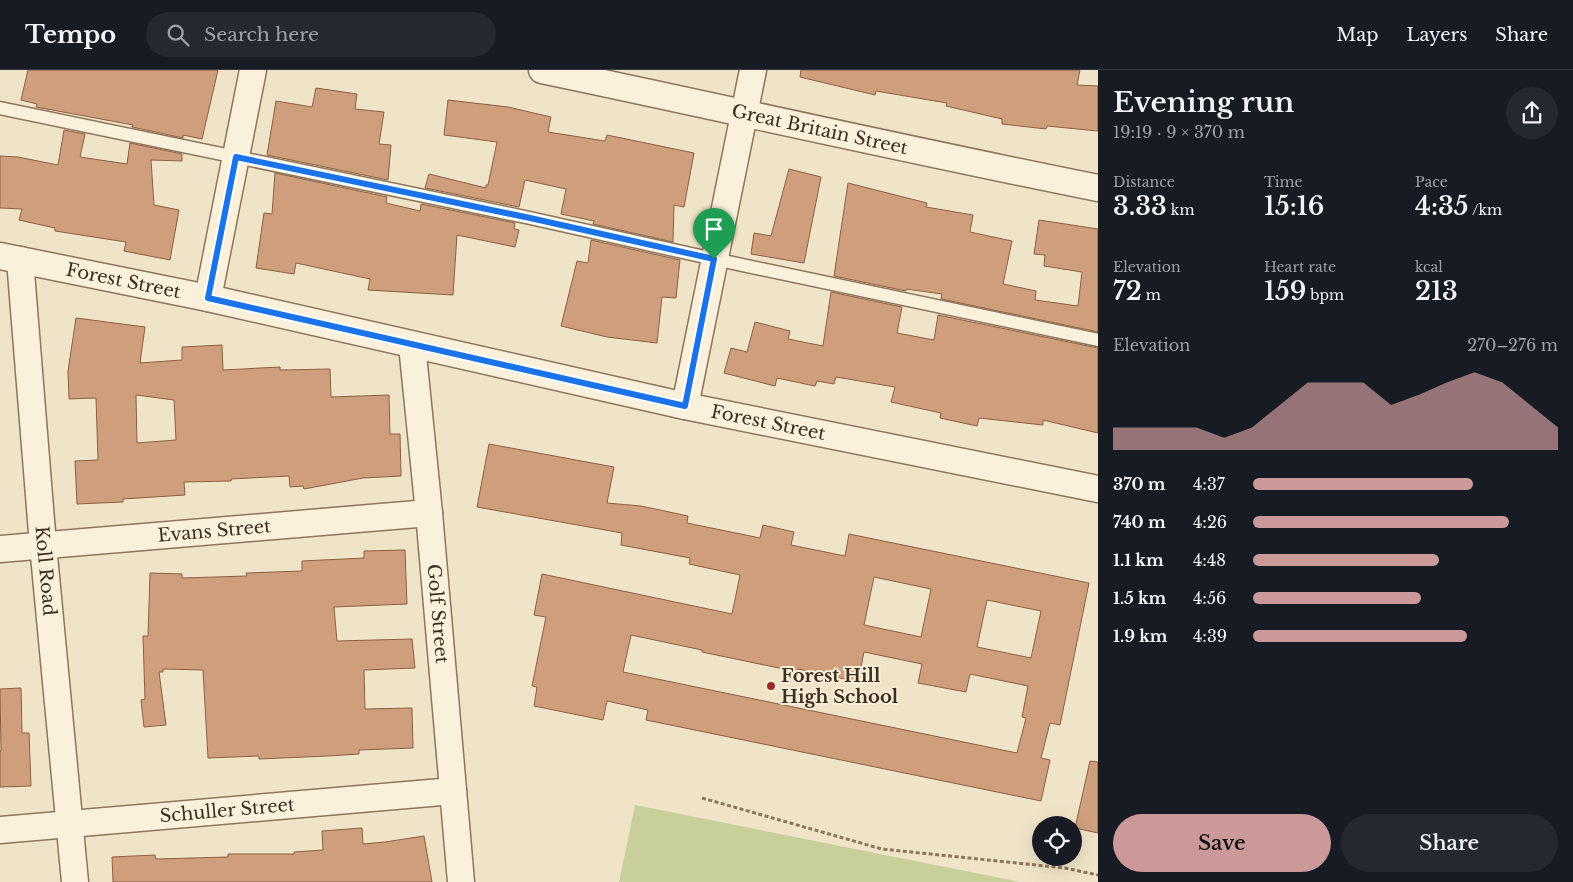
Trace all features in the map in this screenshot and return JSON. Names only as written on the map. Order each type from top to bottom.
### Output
[{"type":"street","points":[[208,298],[252,70]]},
{"type":"street","name":"Great Britain Street","points":[[542,70],[1098,188]]},
{"type":"street","points":[[685,406],[754,70]]},
{"type":"street","name":"Forest Street","points":[[10,258],[208,298],[685,406],[1098,489]]},
{"type":"street","name":"Koll Road","points":[[10,258],[43,545],[75,882]]},
{"type":"street","name":"Golf Street","points":[[412,345],[429,513],[461,882]]},
{"type":"street","name":"Evans Street","points":[[0,549],[429,513]]},
{"type":"street","name":"Schuller Street","points":[[0,830],[453,791]]},
{"type":"lane","points":[[0,108],[530,218],[1098,340]]},
{"type":"path","points":[[702,798],[882,849],[1065,868],[1098,875]]},
{"type":"green space","points":[[635,805],[1020,882],[619,882]]},
{"type":"building","points":[[28,70],[218,70],[202,139],[183,135],[183,138],[132,127],[133,125],[36,107],[37,104],[21,100]]},
{"type":"building","points":[[801,70],[1080,70],[1077,85],[1098,86],[1098,131],[1047,126],[1046,129],[1002,124],[1002,119],[946,106],[947,103],[876,91],[875,95],[800,77]]},
{"type":"building","points":[[316,88],[357,94],[355,109],[384,112],[379,144],[391,145],[388,180],[267,155],[276,101],[312,107]]},
{"type":"building","points":[[448,100],[508,107],[551,117],[548,132],[605,141],[607,135],[694,153],[684,207],[674,205],[673,242],[593,224],[594,221],[561,214],[566,189],[525,180],[519,207],[425,188],[429,174],[486,188],[486,185],[488,185],[497,142],[444,135]]},
{"type":"building","points":[[64,130],[85,134],[80,157],[127,164],[130,143],[182,154],[182,161],[151,160],[154,205],[179,210],[170,260],[124,251],[126,242],[55,231],[55,228],[19,220],[22,209],[0,208],[0,156],[18,157],[58,165]]},
{"type":"building","points":[[789,169],[821,177],[804,263],[751,254],[754,233],[771,236]]},
{"type":"building","points":[[275,173],[387,197],[386,203],[420,211],[421,204],[515,223],[514,229],[519,230],[515,247],[457,235],[453,295],[368,290],[370,279],[296,263],[294,274],[256,268],[264,213],[272,214]]},
{"type":"building","points":[[848,183],[927,203],[926,207],[973,215],[970,232],[1012,241],[1003,284],[1036,291],[1035,300],[1078,306],[1082,272],[1044,266],[1045,255],[1034,254],[1039,220],[1098,229],[1098,332],[941,299],[942,294],[906,289],[906,291],[834,276]]},
{"type":"building","points":[[591,240],[680,260],[676,298],[662,297],[657,343],[607,337],[561,326],[577,261],[588,263]]},
{"type":"building","points":[[831,292],[902,307],[897,333],[934,340],[938,315],[1098,348],[1098,433],[1043,420],[1043,425],[979,418],[977,426],[940,418],[941,413],[891,402],[895,387],[836,377],[834,384],[817,381],[815,386],[777,378],[775,386],[724,373],[731,348],[747,352],[755,322],[790,331],[788,339],[823,346]]},
{"type":"building","points":[[76,318],[145,327],[140,363],[182,360],[182,347],[222,345],[223,370],[280,367],[280,370],[330,369],[331,397],[389,395],[390,434],[400,434],[401,476],[363,478],[304,489],[303,486],[290,487],[289,476],[231,479],[231,481],[184,482],[185,495],[123,499],[123,502],[77,504],[75,461],[98,460],[96,398],[69,399],[68,371]],"holes":[[[136,395],[174,400],[176,440],[137,443]]]},
{"type":"building","points":[[489,444],[614,467],[607,503],[641,506],[688,516],[687,523],[760,538],[763,525],[794,532],[791,545],[845,556],[849,534],[1089,583],[1060,725],[1050,723],[1041,758],[1050,760],[1041,801],[646,720],[648,710],[607,701],[603,720],[534,706],[537,687],[532,686],[546,617],[534,615],[542,574],[732,614],[740,575],[689,564],[690,558],[621,545],[622,533],[477,507]],"holes":[[[874,577],[931,589],[921,637],[864,625]],[[987,600],[1041,611],[1031,658],[977,647]],[[631,635],[798,672],[798,669],[858,682],[864,652],[922,664],[918,683],[966,692],[970,674],[1028,686],[1022,717],[1026,718],[1017,753],[623,672]]]},
{"type":"building","points":[[405,550],[407,604],[334,607],[337,641],[412,639],[415,668],[364,670],[365,709],[412,708],[413,748],[359,750],[359,754],[328,756],[259,759],[259,756],[208,758],[203,670],[163,669],[163,672],[159,672],[166,725],[144,727],[141,700],[145,699],[143,636],[148,636],[150,573],[182,574],[182,578],[247,576],[246,573],[302,571],[302,561],[364,558],[364,551]]},
{"type":"building","points":[[21,688],[22,733],[29,733],[31,786],[0,787],[0,689]]},
{"type":"building","points":[[1090,761],[1098,762],[1098,833],[1082,830],[1082,816],[1078,816]]},
{"type":"building","points":[[362,828],[363,844],[424,836],[432,882],[113,882],[112,857],[155,855],[156,859],[228,857],[228,854],[294,854],[294,852],[323,850],[322,831]]},
{"type":"place","name":"Forest Hill High School","points":[[771,686]]},
{"type":"route","points":[[236,157],[530,218],[714,259],[685,406],[208,298],[236,157]]}]
